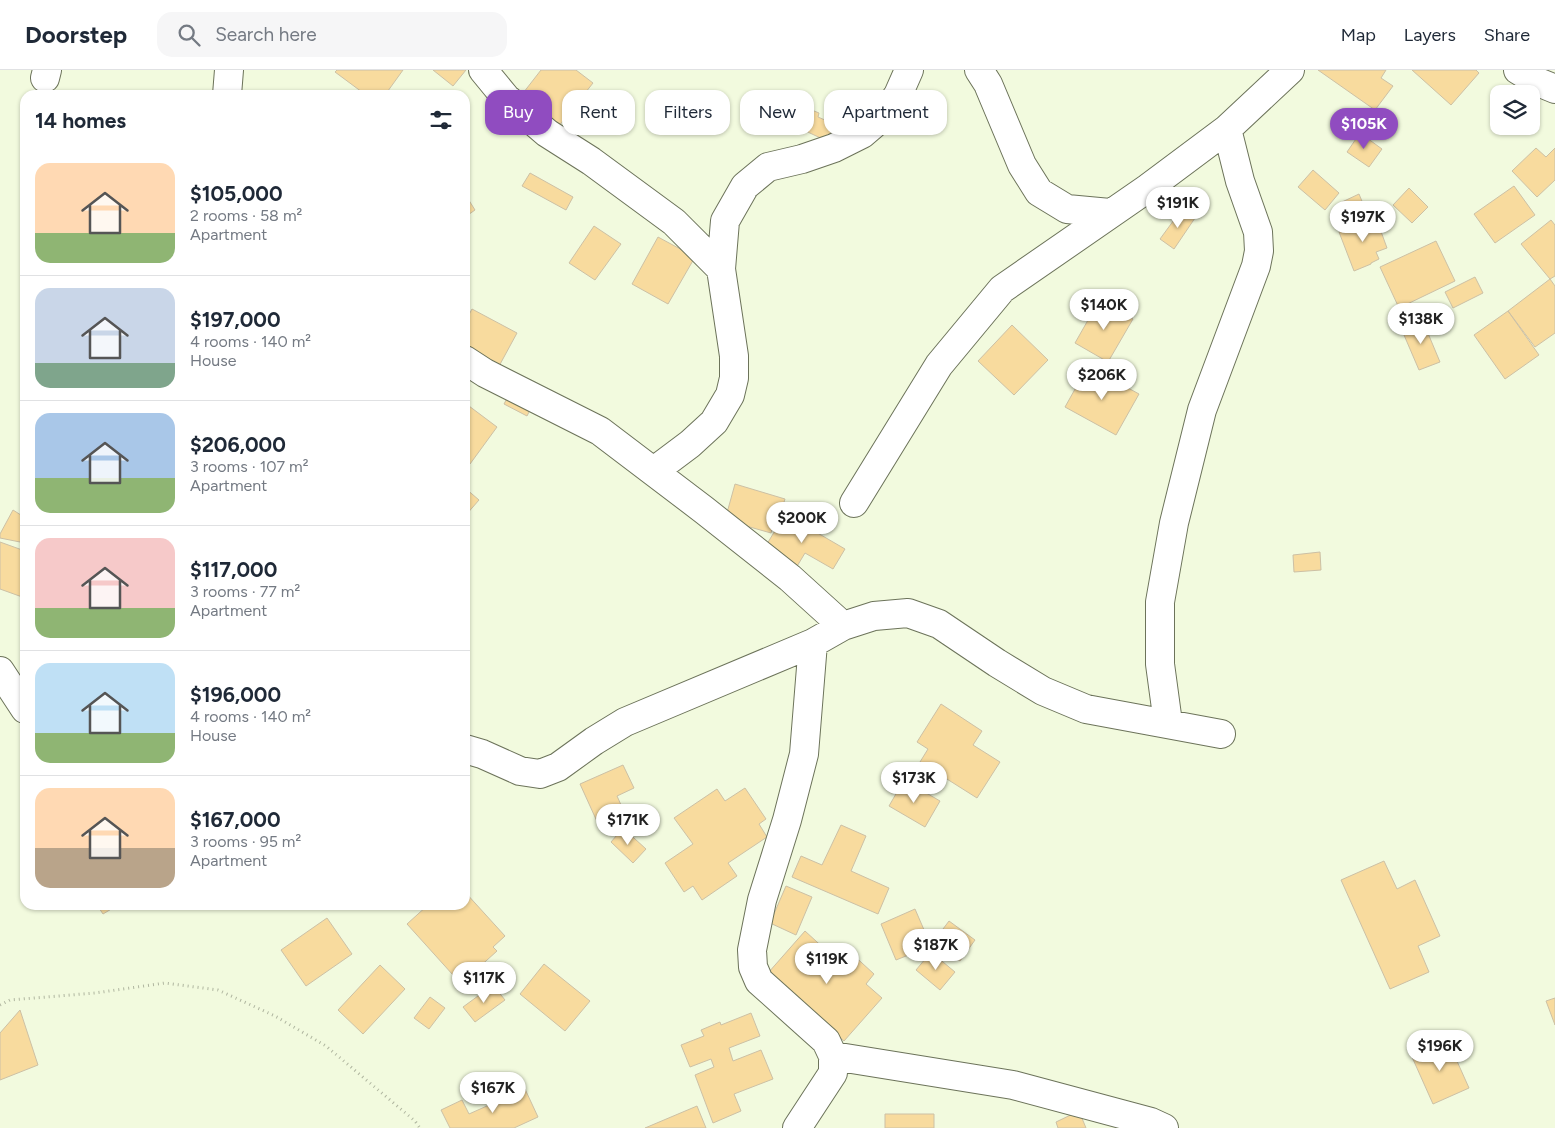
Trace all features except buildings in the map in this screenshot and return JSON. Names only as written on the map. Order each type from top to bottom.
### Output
[{"type":"street","points":[[228,90],[230,70]]},
{"type":"street","points":[[483,70],[506,98],[547,133],[591,161],[674,222],[721,269]]},
{"type":"street","points":[[654,471],[690,444],[714,422],[730,395],[734,378],[734,356],[721,269],[725,221],[745,186],[768,168],[834,148],[862,134],[882,116],[898,95],[909,70]]},
{"type":"street","points":[[979,70],[988,84],[1022,165],[1039,192],[1067,209],[1110,213]]},
{"type":"street","points":[[854,503],[939,365],[1002,288],[1227,129],[1290,70]]},
{"type":"street","points":[[1518,70],[1538,82],[1555,89]]},
{"type":"street","points":[[1168,723],[1160,664],[1160,602],[1174,523],[1202,410],[1256,266],[1259,250],[1258,232],[1240,181],[1227,129]]},
{"type":"street","points":[[470,363],[485,373],[600,431],[790,578],[843,626]]},
{"type":"street","points":[[470,750],[520,771],[540,774],[558,767],[594,740],[625,722],[813,643],[843,626],[874,616],[908,613],[939,624],[1043,691],[1086,709],[1221,734]]},
{"type":"street","points":[[798,1128],[833,1073],[833,1056],[826,1041],[759,982],[753,967],[752,950],[762,900],[787,820],[804,754],[813,643]]},
{"type":"street","points":[[0,671],[20,701]]},
{"type":"street","points":[[833,1056],[1013,1085],[1151,1122],[1164,1128]]},
{"type":"path","points":[[0,1005],[10,1000],[95,993],[165,983],[218,990],[275,1016],[326,1046],[415,1121],[420,1128]]}]
